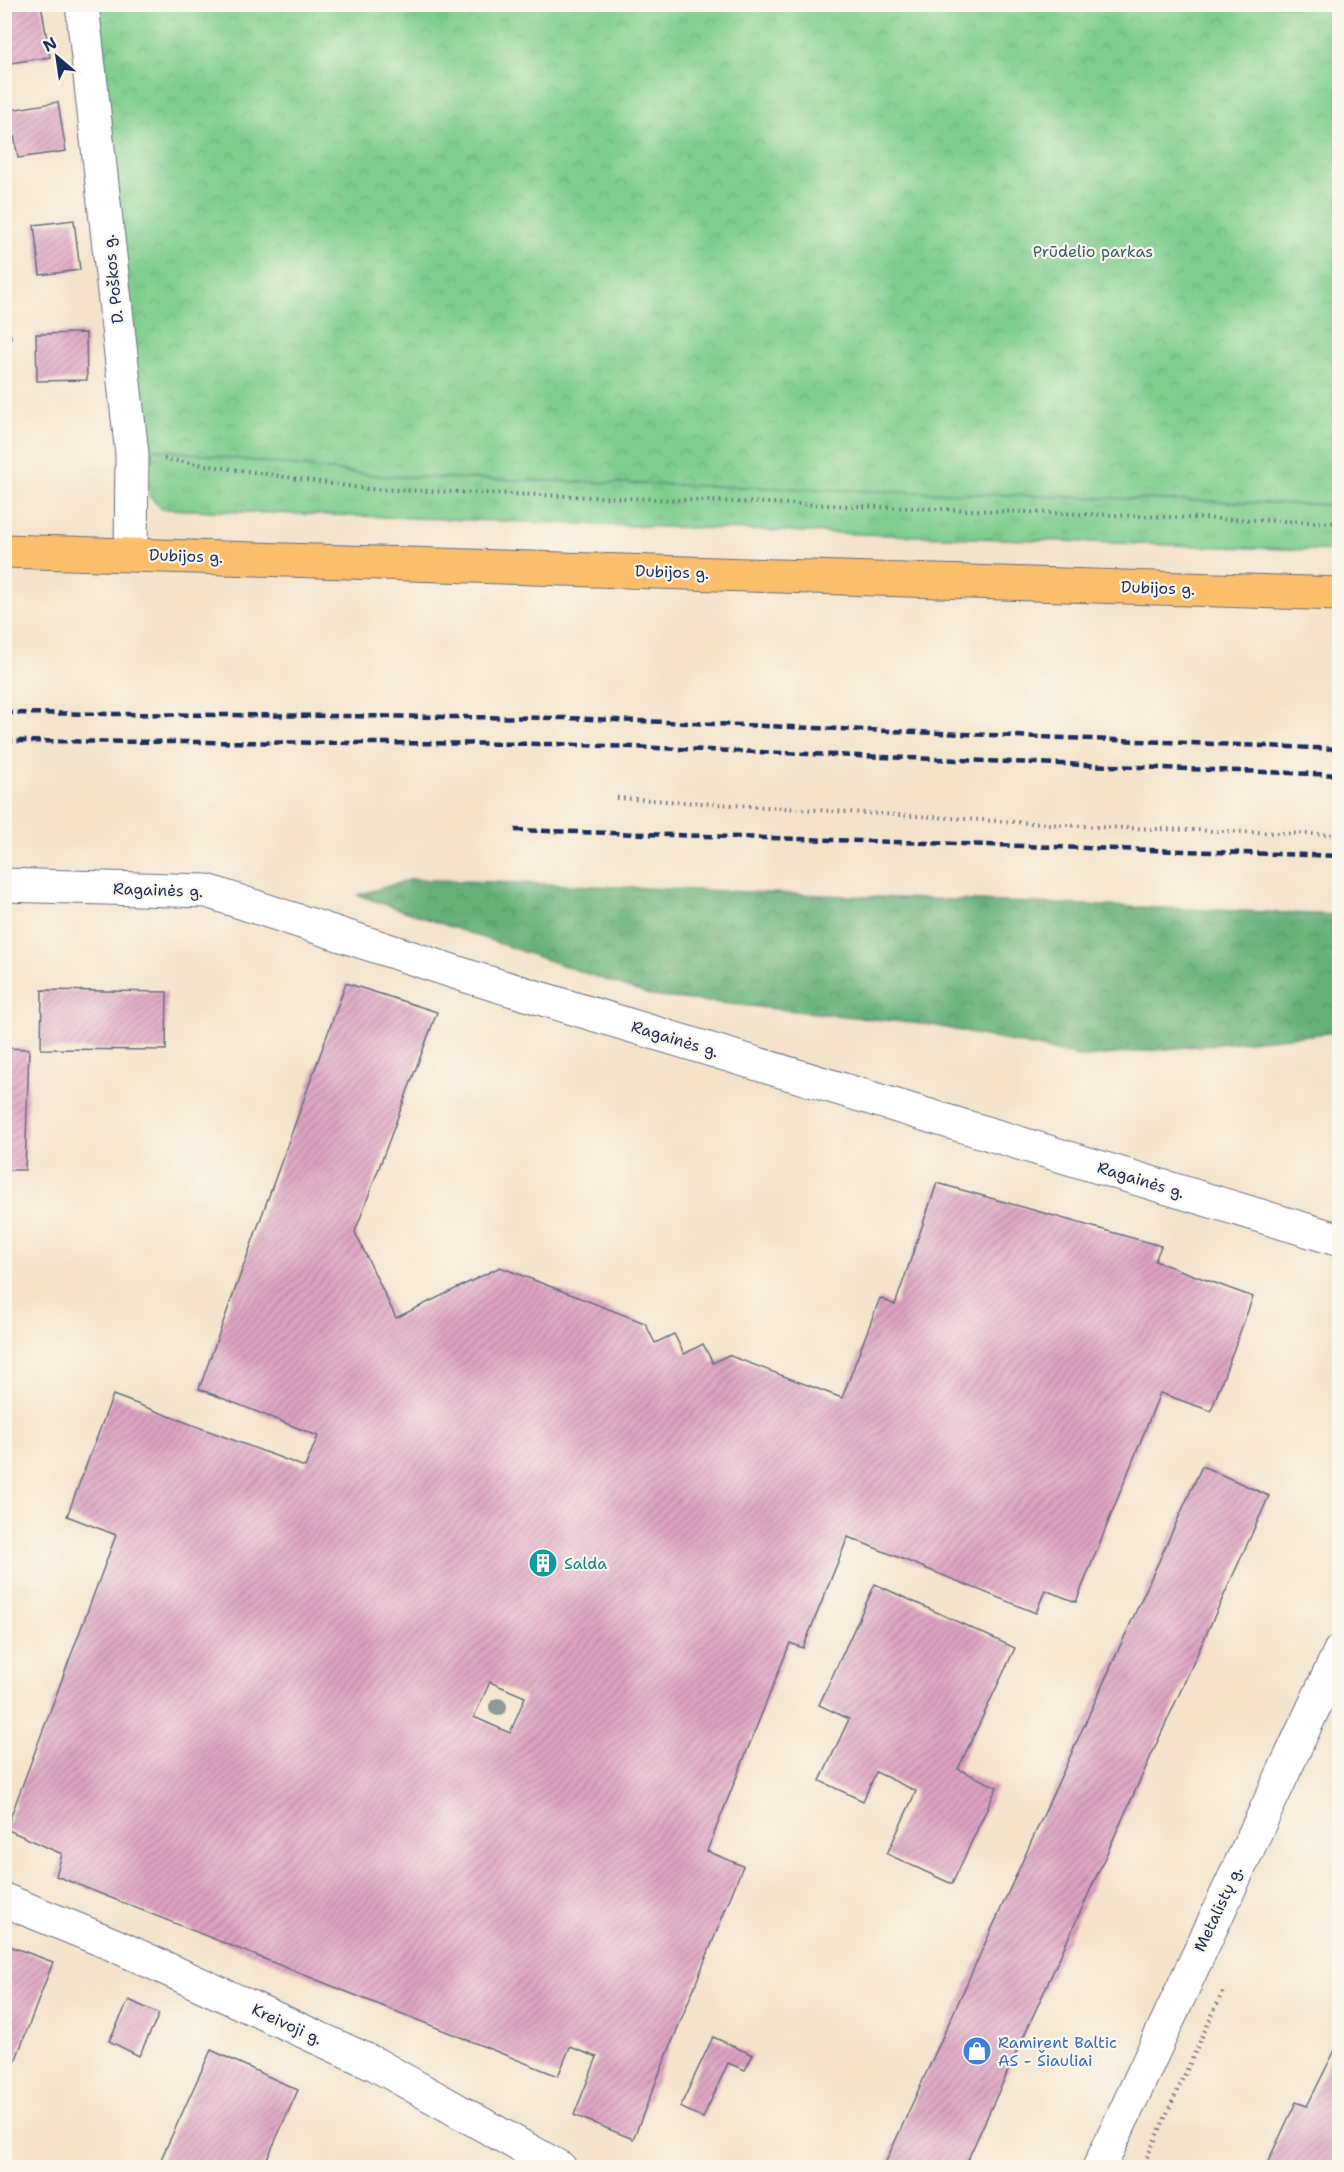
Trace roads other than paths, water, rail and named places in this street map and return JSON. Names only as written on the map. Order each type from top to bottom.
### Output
[{"type":"main road","name":"Dubijos g.","points":[[4,551],[1340,594]]},
{"type":"street","name":"D. Poškos g.","points":[[82,4],[132,454],[131,554]]},
{"type":"street","name":"Ragainės g.","points":[[4,885],[207,891],[470,977],[1340,1240]]},
{"type":"street","name":"Metalistų g.","points":[[1099,2168],[1340,1651]]},
{"type":"street","name":"Kreivoji g.","points":[[4,1900],[112,1944],[375,2064],[560,2168]]},
{"type":"railway","points":[[4,713],[565,718],[1340,749]]},
{"type":"railway","points":[[4,741],[555,744],[1340,775]]},
{"type":"railway","points":[[515,830],[1340,856]]},
{"type":"place","name":"Salda","points":[[543,1563]]},
{"type":"place","name":"Ramirent Baltic AS - Šiauliai","points":[[977,2051]]},
{"type":"park label","name":"Prūdelio parkas","points":[[1093,251]]}]
